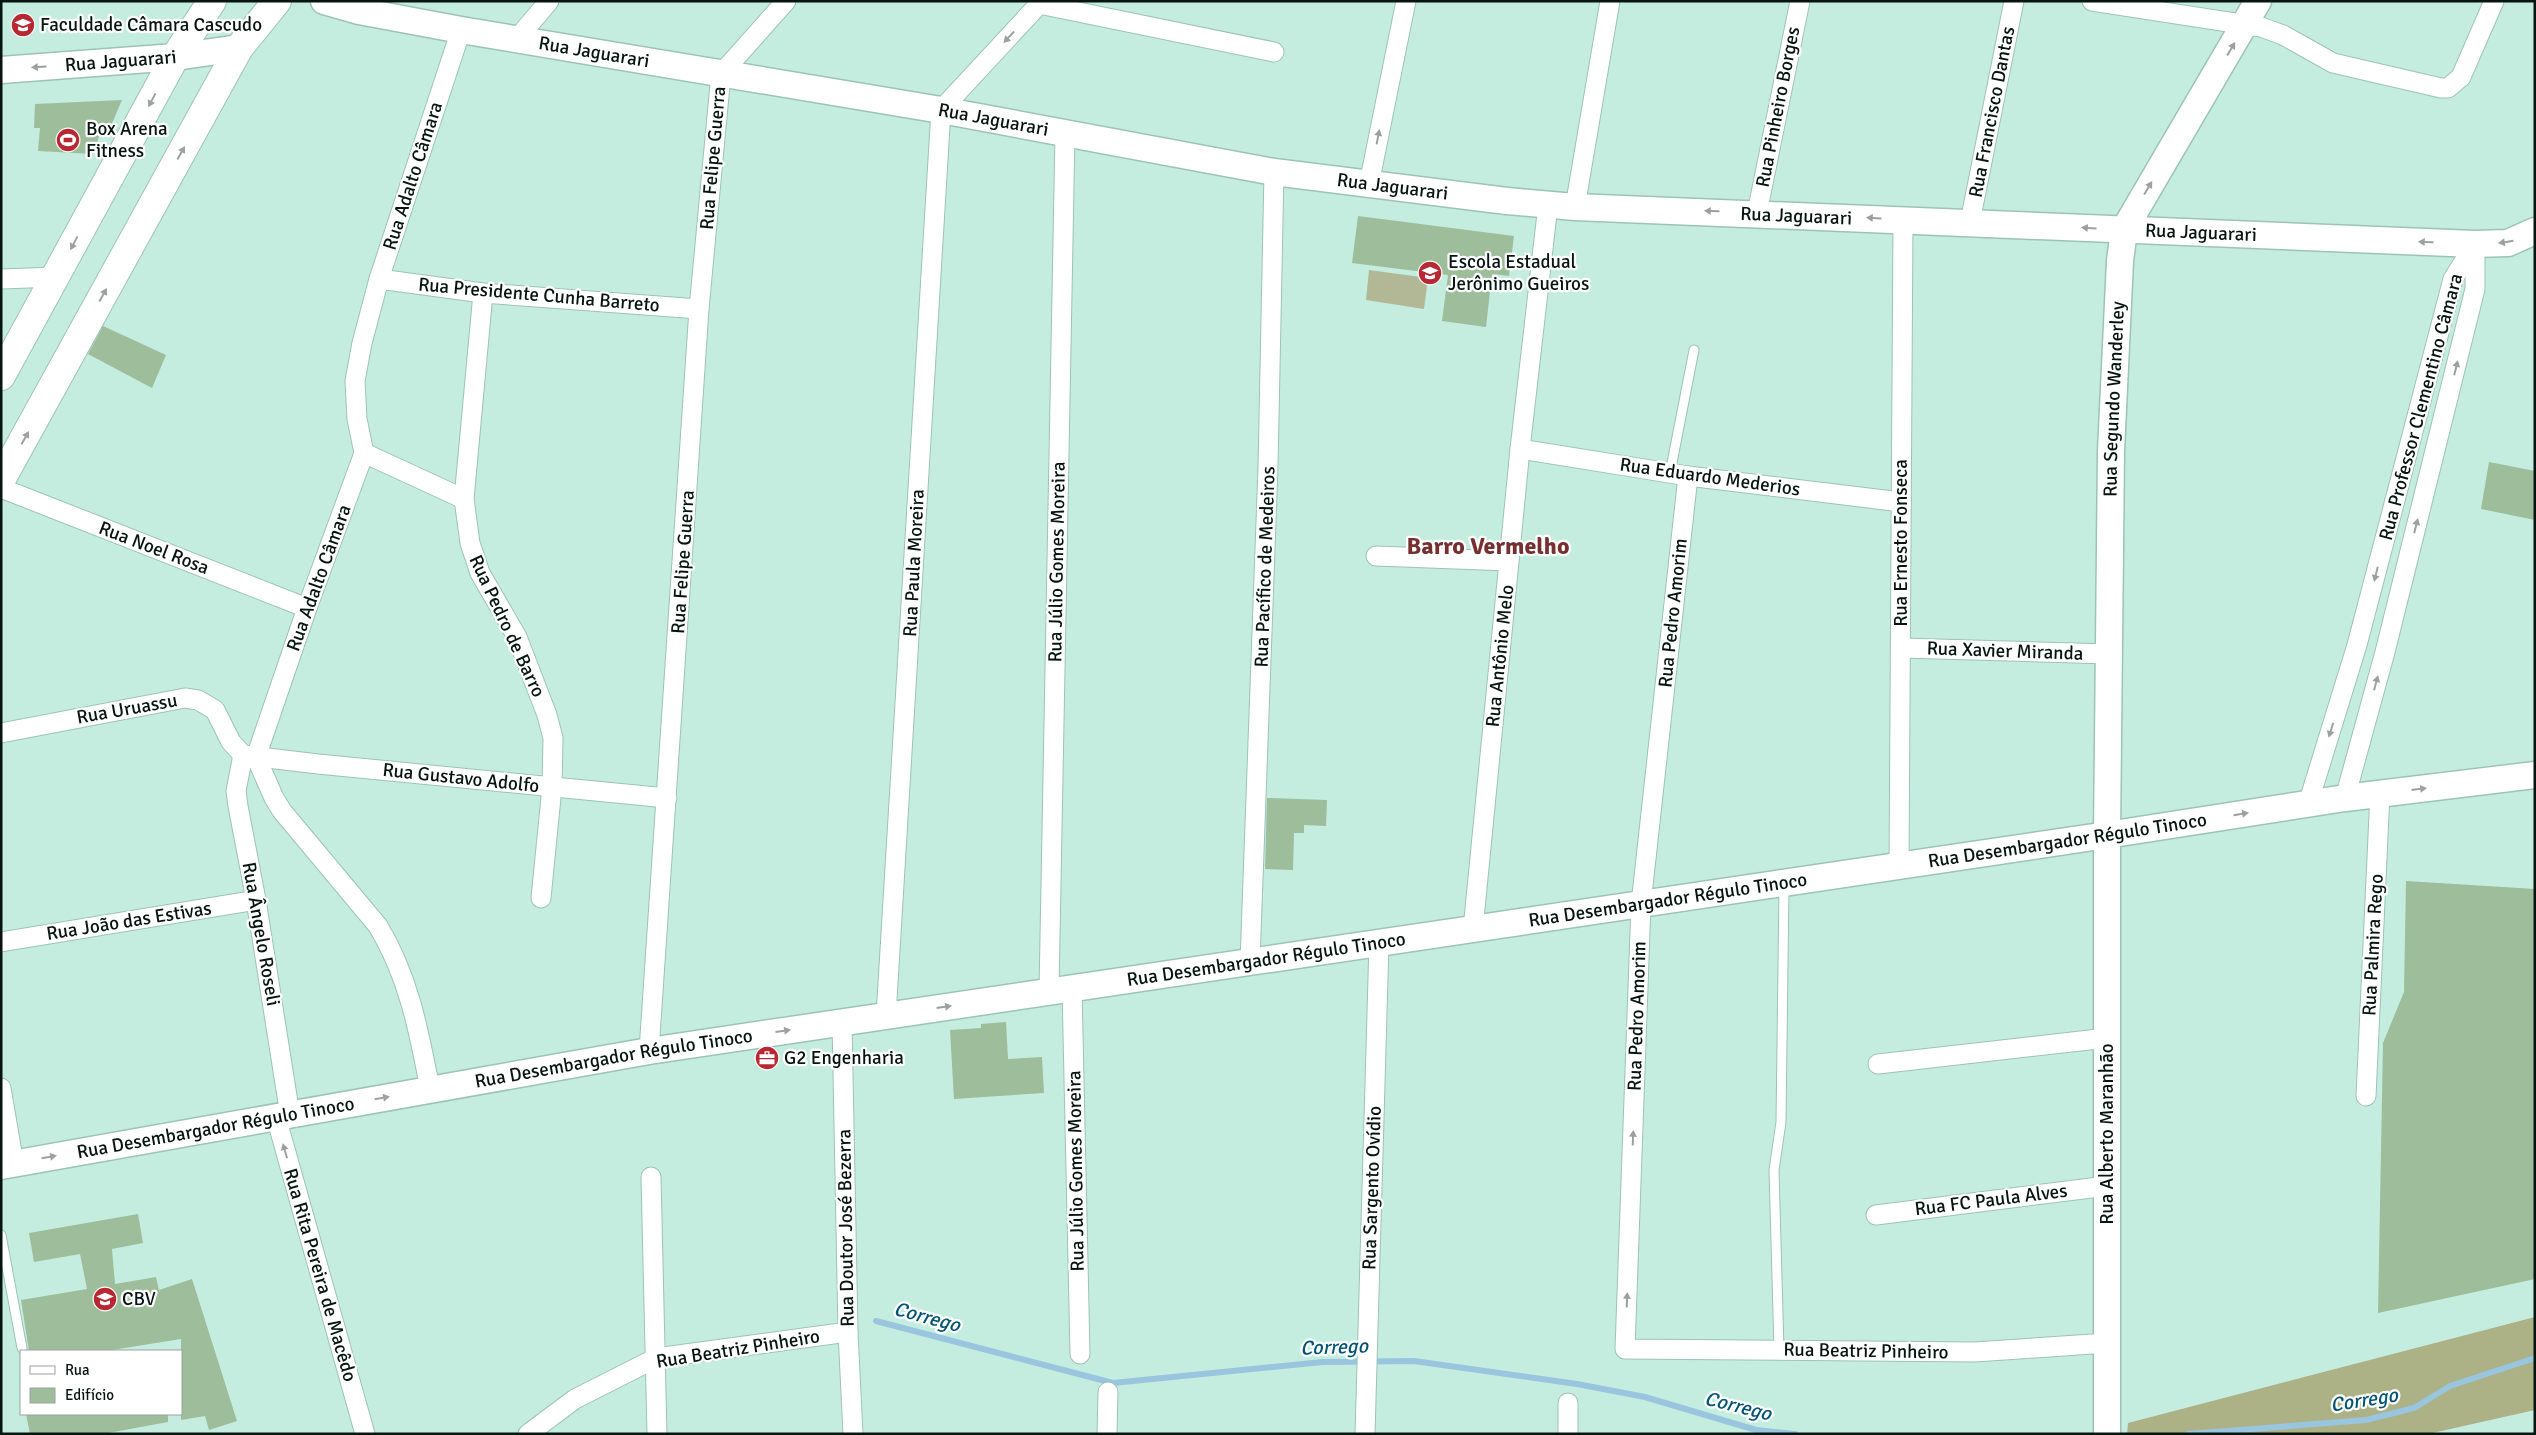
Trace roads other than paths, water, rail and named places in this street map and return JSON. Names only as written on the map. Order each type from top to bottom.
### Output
[{"type":"main road","points":[[1,376],[175,57],[212,1]]},
{"type":"main road","points":[[1,480],[239,48],[277,1]]},
{"type":"street","name":"Rua Jaguarari","points":[[324,1],[360,11],[516,40],[941,110],[1274,172],[1548,205],[2474,244],[2508,243],[2535,231]]},
{"type":"street","points":[[516,40],[550,1]]},
{"type":"street","points":[[721,74],[786,1]]},
{"type":"street","points":[[1369,184],[1406,1]]},
{"type":"street","points":[[1575,207],[1610,1]]},
{"type":"street","name":"Rua Pinheiro Borges","points":[[1757,213],[1800,1]]},
{"type":"street","name":"Rua Francisco Dantas","points":[[1970,222],[2014,1]]},
{"type":"street","points":[[2092,1],[2272,30],[2333,63],[2364,72],[2441,88],[2448,88],[2461,77],[2494,1]]},
{"type":"street","name":"Rua Segundo Wanderley","points":[[2107,835],[2111,451],[2116,298],[2124,230],[2246,25],[2258,1]]},
{"type":"street","points":[[941,110],[1041,3],[1274,52]]},
{"type":"street","name":"Rua Adalto Câmara","points":[[250,756],[364,453],[357,419],[355,380],[362,343],[380,279],[461,30]]},
{"type":"street","name":"Rua Jaguarari","points":[[1,70],[175,57],[239,48]]},
{"type":"street","name":"Rua Felipe Guerra","points":[[649,1050],[699,309],[721,74]]},
{"type":"street","name":"Rua Paula Moreira","points":[[886,1016],[941,110]]},
{"type":"street","name":"Rua Júlio Gomes Moreira","points":[[1065,133],[1060,990],[1080,1354]]},
{"type":"street","name":"Rua Pacífico de Medeiros","points":[[1250,962],[1268,467],[1274,172]]},
{"type":"street","name":"Rua Antônio Melo","points":[[1473,929],[1520,448],[1548,205]]},
{"type":"street","name":"Rua Ernesto Fonseca","points":[[1899,866],[1903,220]]},
{"type":"street","name":"Rua Professor Clementino Câmara","points":[[2308,804],[2357,645],[2453,279],[2474,244]]},
{"type":"street","name":"Rua Professor Clementino Câmara","points":[[2345,798],[2385,652],[2475,289],[2474,244]]},
{"type":"street","points":[[1,279],[56,277]]},
{"type":"street","name":"Rua Presidente Cunha Barreto","points":[[380,279],[483,294],[699,309]]},
{"type":"street","name":"Rua Pedro de Barro","points":[[483,294],[464,498],[470,543],[480,573],[517,637],[548,715],[553,738],[552,787],[541,898]]},
{"type":"street","points":[[2415,420],[2441,427]]},
{"type":"street","name":"Rua Eduardo Mederios","points":[[1520,448],[1679,474],[1901,502]]},
{"type":"street","points":[[364,453],[464,498]]},
{"type":"street","name":"Rua Pedro Amorim","points":[[1625,1349],[1642,904],[1679,474]]},
{"type":"street","name":"Rua Noel Rosa","points":[[1,488],[307,608]]},
{"type":"street","points":[[1376,556],[1509,561]]},
{"type":"street","points":[[2357,645],[2385,652]]},
{"type":"street","name":"Rua Xavier Miranda","points":[[1901,648],[2109,654]]},
{"type":"street","name":"Rua Uruassu","points":[[1,733],[185,698],[198,700],[215,710],[232,742],[250,756]]},
{"type":"street","points":[[250,756],[282,811],[378,926],[391,947],[410,995],[430,1090]]},
{"type":"street","name":"Rua Gustavo Adolfo","points":[[250,756],[667,798]]},
{"type":"street","name":"Rua Ângelo Roseli","points":[[250,756],[236,791],[256,900],[283,1116]]},
{"type":"street","name":"Rua Desembargador Régulo Tinoco","points":[[8,1165],[649,1050],[1899,866],[2345,798],[2535,775]]},
{"type":"street","name":"Rua Palmira Rego","points":[[2366,1096],[2380,793]]},
{"type":"street","name":"Rua Alberto Maranhão","points":[[2107,835],[2107,1423]]},
{"type":"street","name":"Rua João das Estivas","points":[[1,942],[256,900]]},
{"type":"street","name":"Rua Sargento Ovídio","points":[[1366,1434],[1378,943]]},
{"type":"street","name":"Rua Doutor José Bezerra","points":[[842,1022],[848,1332],[853,1434]]},
{"type":"street","points":[[1878,1064],[2107,1038]]},
{"type":"street","points":[[1,1088],[8,1165]]},
{"type":"street","name":"Rua Rita Pereira de Macêdo","points":[[283,1116],[365,1434]]},
{"type":"street","points":[[651,1177],[657,1434]]},
{"type":"street","name":"Rua FC Paula Alves","points":[[1876,1215],[2107,1186]]},
{"type":"street","name":"Rua Beatriz Pinheiro","points":[[528,1434],[575,1399],[656,1358],[848,1332]]},
{"type":"street","name":"Rua Beatriz Pinheiro","points":[[1625,1349],[1976,1352],[2107,1343]]},
{"type":"street","points":[[1107,1434],[1108,1392]]},
{"type":"street","points":[[1568,1403],[1568,1434]]},
{"type":"lane","points":[[1679,474],[1694,350]]},
{"type":"lane","points":[[1779,1350],[1774,1170],[1781,1122],[1784,883]]},
{"type":"lane","points":[[1,1235],[22,1348]]},
{"type":"waterway","name":"Corrego","points":[[876,1321],[1113,1383],[1323,1362],[1414,1361],[1577,1384],[1645,1397],[1756,1430],[1795,1434]]},
{"type":"waterway","name":"Corrego","points":[[2188,1434],[2366,1420],[2414,1408],[2450,1386],[2535,1358]]},
{"type":"place","name":"Faculdade Câmara Cascudo","points":[[23,25]]},
{"type":"place","name":"Box Arena Fitness","points":[[68,140]]},
{"type":"place","name":"Escola Estadual Jerônimo Gueiros","points":[[1430,273]]},
{"type":"place","name":"G2 Engenharia","points":[[767,1058]]},
{"type":"place","name":"CBV","points":[[105,1299]]},
{"type":"district","name":"Barro Vermelho","points":[[1488,546]]}]
